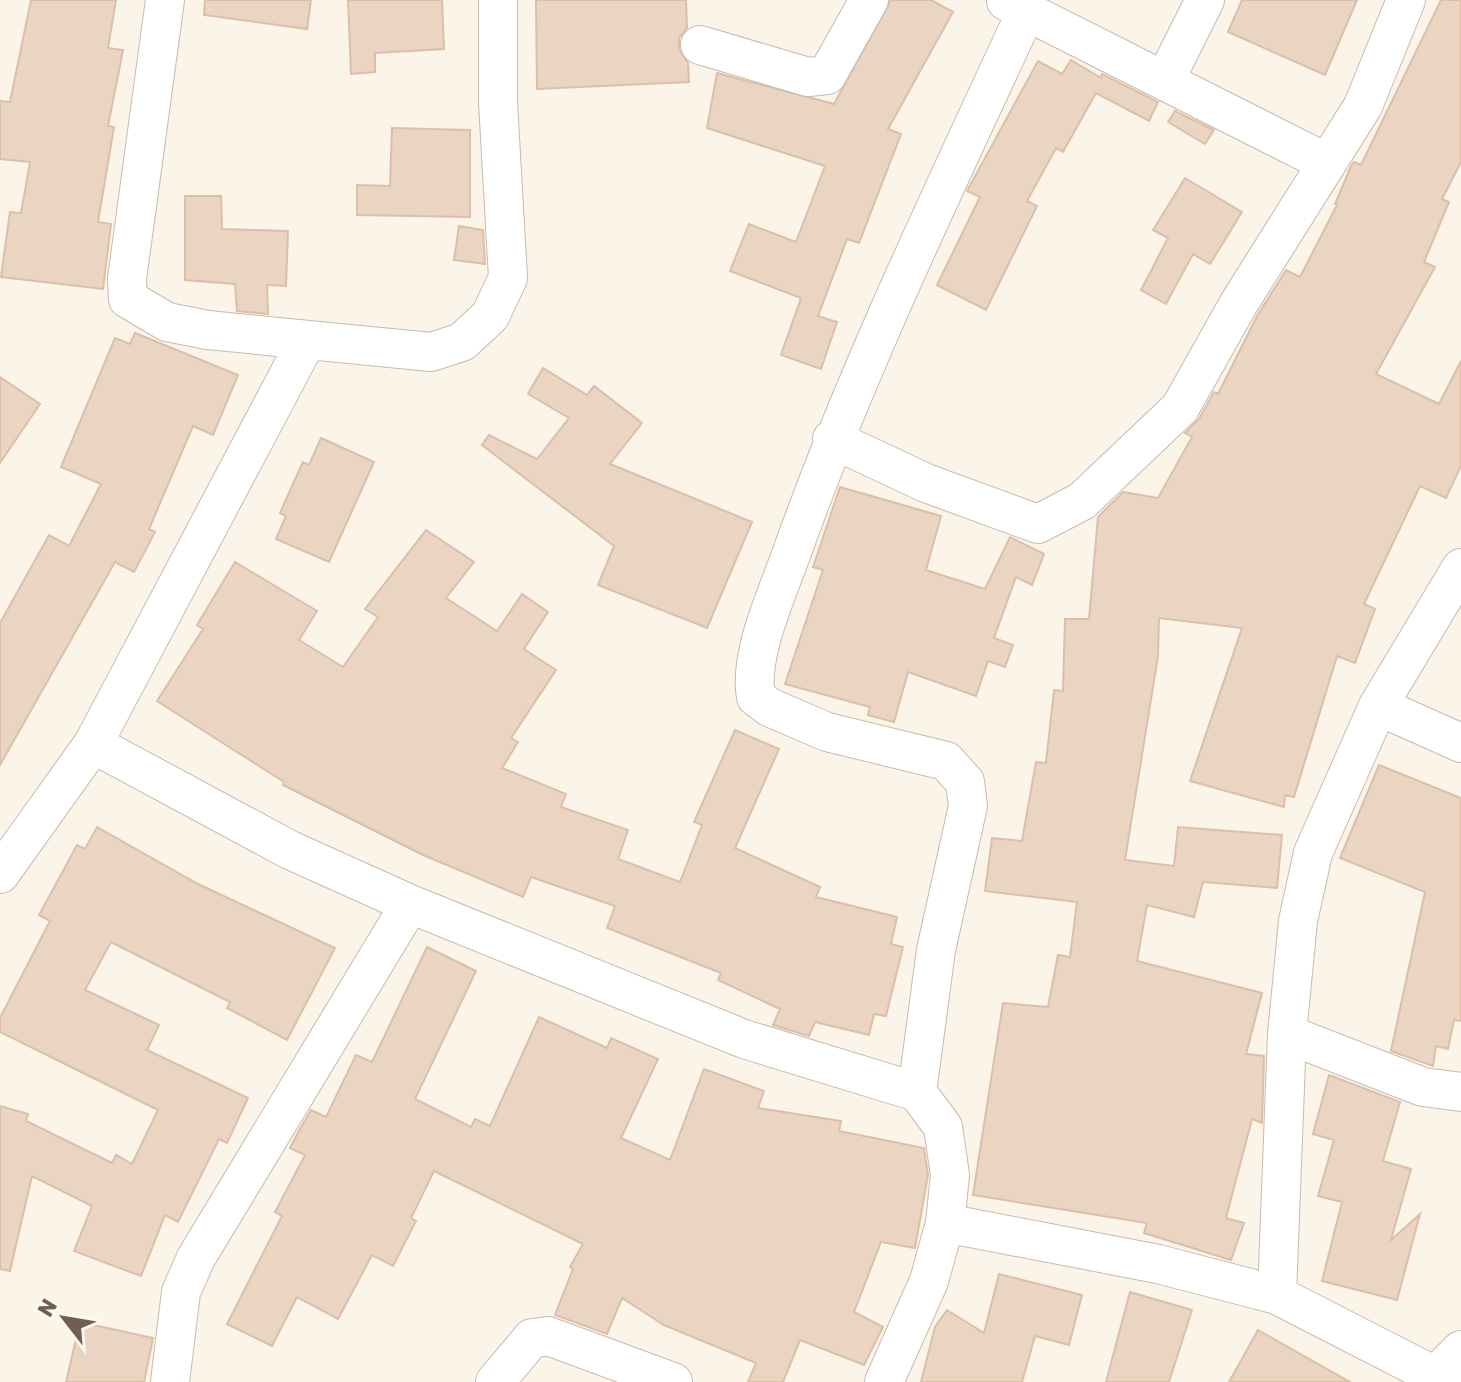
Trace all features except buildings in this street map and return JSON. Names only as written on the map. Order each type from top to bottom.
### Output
[{"type":"street","points":[[165,0],[127,279],[128,299],[167,322],[431,352],[462,342],[490,316],[508,278],[498,102],[498,0]]},
{"type":"street","points":[[700,45],[808,77],[827,75],[869,0]]},
{"type":"street","points":[[1165,80],[1205,0]]},
{"type":"street","points":[[832,439],[926,483],[1038,524],[1082,501],[1180,408],[1325,162],[1363,106],[1406,0]]},
{"type":"street","points":[[917,1092],[936,950],[968,806],[965,782],[946,761],[827,732],[769,707],[756,697],[752,678],[773,604],[832,439],[1015,6],[1325,162]]},
{"type":"street","points":[[0,874],[93,744],[307,340]]},
{"type":"street","points":[[1277,1295],[1287,1034],[1298,921],[1313,853],[1331,805],[1378,706],[1461,568]]},
{"type":"street","points":[[1378,706],[1461,743]]},
{"type":"street","points":[[93,744],[290,850],[410,904],[744,1039],[917,1092],[943,1127],[950,1175],[945,1223],[929,1281],[884,1382]]},
{"type":"street","points":[[170,1382],[181,1292],[196,1258],[410,904]]},
{"type":"street","points":[[1287,1034],[1423,1087],[1461,1092]]},
{"type":"street","points":[[945,1223],[1158,1264],[1277,1295],[1449,1369]]},
{"type":"street","points":[[495,1382],[532,1338],[548,1336],[673,1382]]}]
